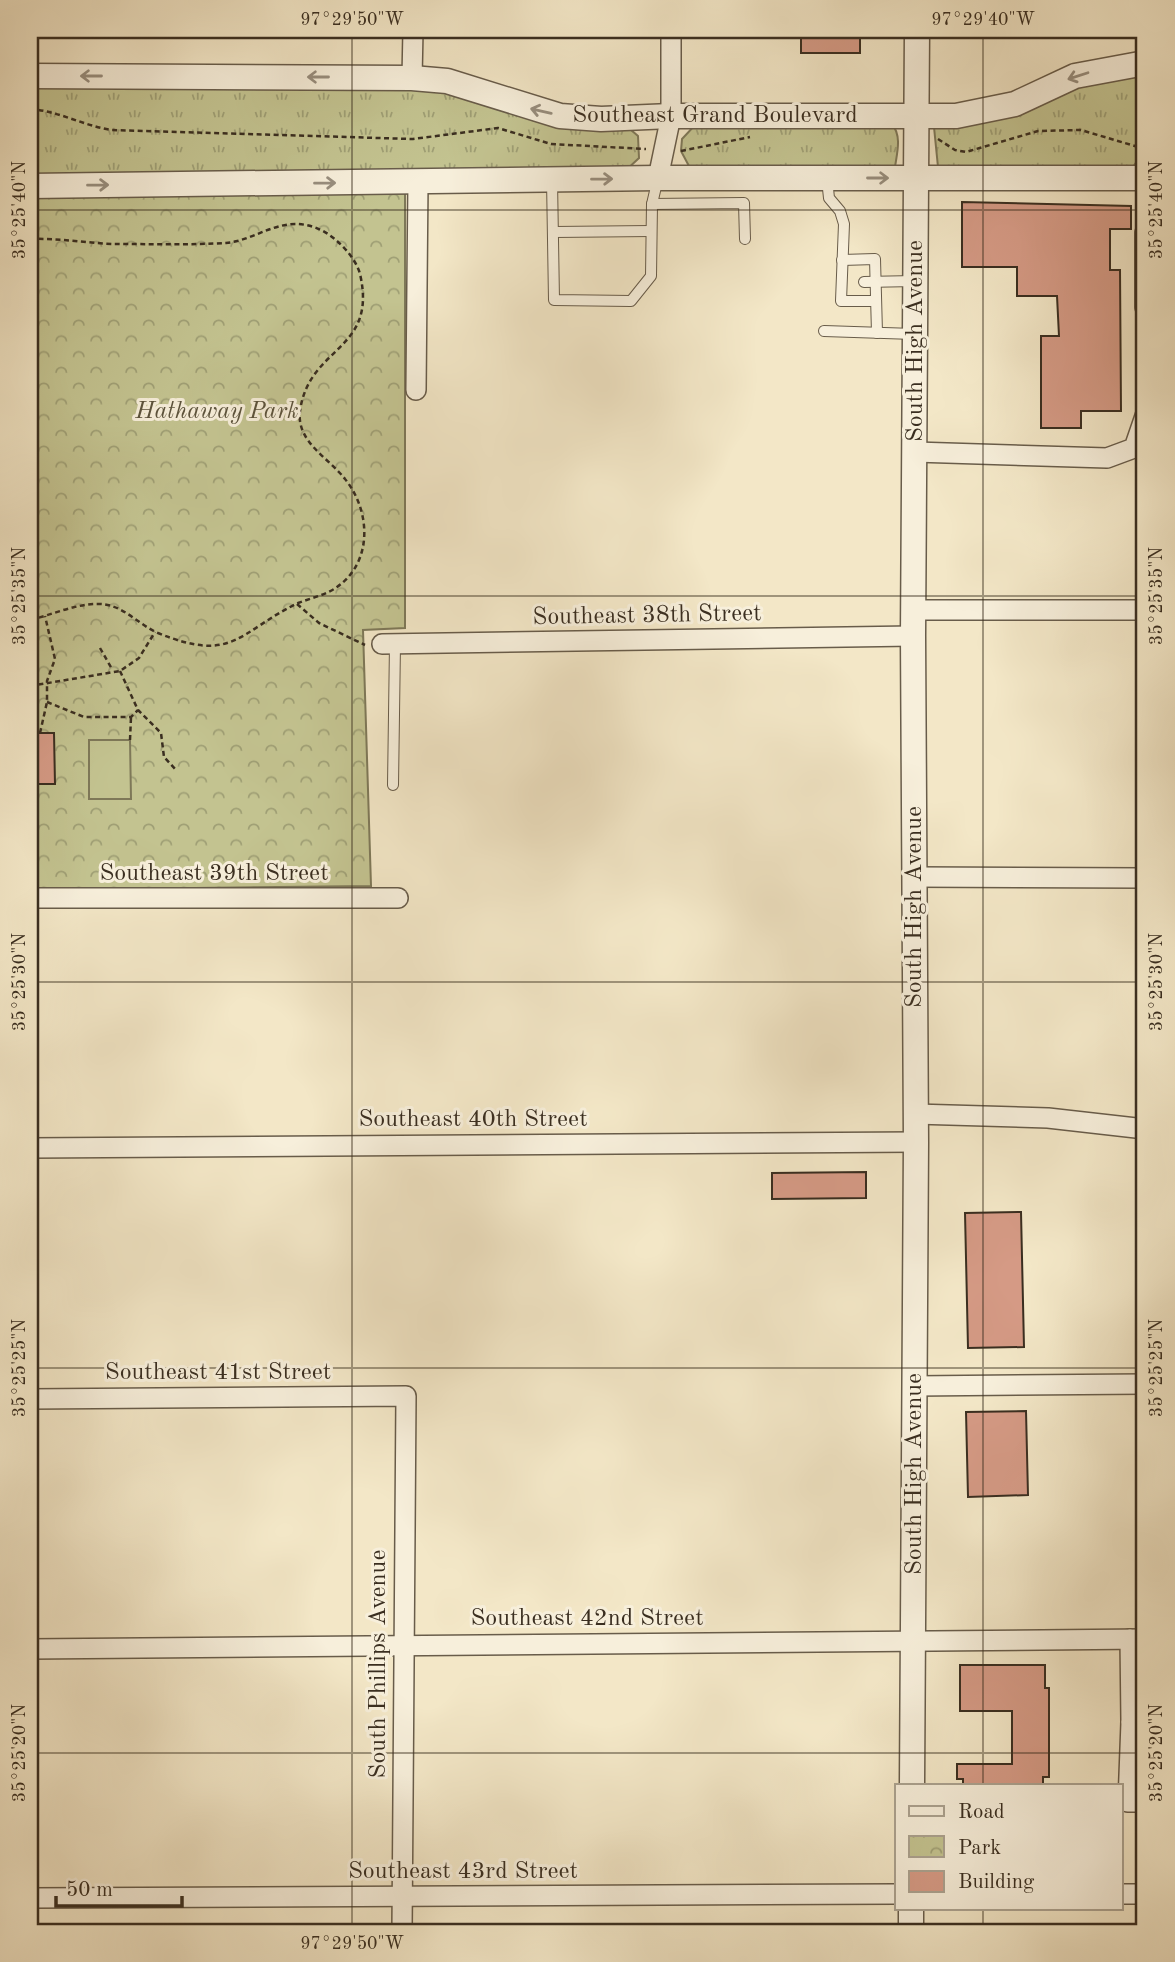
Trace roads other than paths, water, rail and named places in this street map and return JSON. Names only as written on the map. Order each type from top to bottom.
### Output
[{"type":"street","points":[[412,78],[413,30]]},
{"type":"street","points":[[658,178],[671,116],[671,30]]},
{"type":"street","name":"South High Avenue","points":[[912,1784],[916,1142],[913,636],[917,30]]},
{"type":"street","name":"Southeast Grand Boulevard","points":[[30,76],[412,78],[447,81],[560,116],[601,120],[671,116],[917,116],[986,112],[1015,104],[1075,76],[1145,63]]},
{"type":"street","points":[[30,186],[658,178],[1145,178]]},
{"type":"street","points":[[416,390],[418,182]]},
{"type":"street","points":[[1145,233],[1145,307]]},
{"type":"street","points":[[915,452],[1107,458],[1134,448],[1145,416]]},
{"type":"street","points":[[914,610],[1145,610]]},
{"type":"street","name":"Southeast 38th Street","points":[[389,644],[913,636]]},
{"type":"street","points":[[915,877],[1145,878]]},
{"type":"street","name":"Southeast 39th Street","points":[[30,898],[398,898]]},
{"type":"street","points":[[915,1114],[1048,1118],[1145,1129]]},
{"type":"street","name":"Southeast 40th Street","points":[[30,1148],[916,1142]]},
{"type":"street","points":[[915,1386],[1145,1384]]},
{"type":"street","name":"Southeast 41st Street","points":[[30,1399],[406,1396]]},
{"type":"street","name":"South Phillips Avenue","points":[[402,1932],[406,1396]]},
{"type":"street","points":[[1138,1639],[1138,1722],[1128,1802],[1145,1802]]},
{"type":"street","name":"Southeast 42nd Street","points":[[30,1649],[1138,1639]]},
{"type":"street","name":"Southeast 43rd Street","points":[[30,1898],[895,1894]]},
{"type":"street","points":[[1122,1894],[1145,1894]]},
{"type":"street","points":[[911,1910],[911,1932]]},
{"type":"lane","points":[[552,180],[554,300],[631,301],[651,276],[652,205],[658,178]]},
{"type":"lane","points":[[827,178],[829,198],[840,211],[844,224],[844,282],[841,301],[875,301]]},
{"type":"lane","points":[[652,205],[744,203],[745,239]]},
{"type":"lane","points":[[554,232],[651,231]]},
{"type":"lane","points":[[842,260],[875,260],[870,282],[875,301],[877,332]]},
{"type":"lane","points":[[870,282],[915,281]]},
{"type":"lane","points":[[824,331],[916,334]]},
{"type":"lane","points":[[389,644],[393,785]]},
{"type":"park label","name":"Hathaway Park","points":[[217,412]]}]
